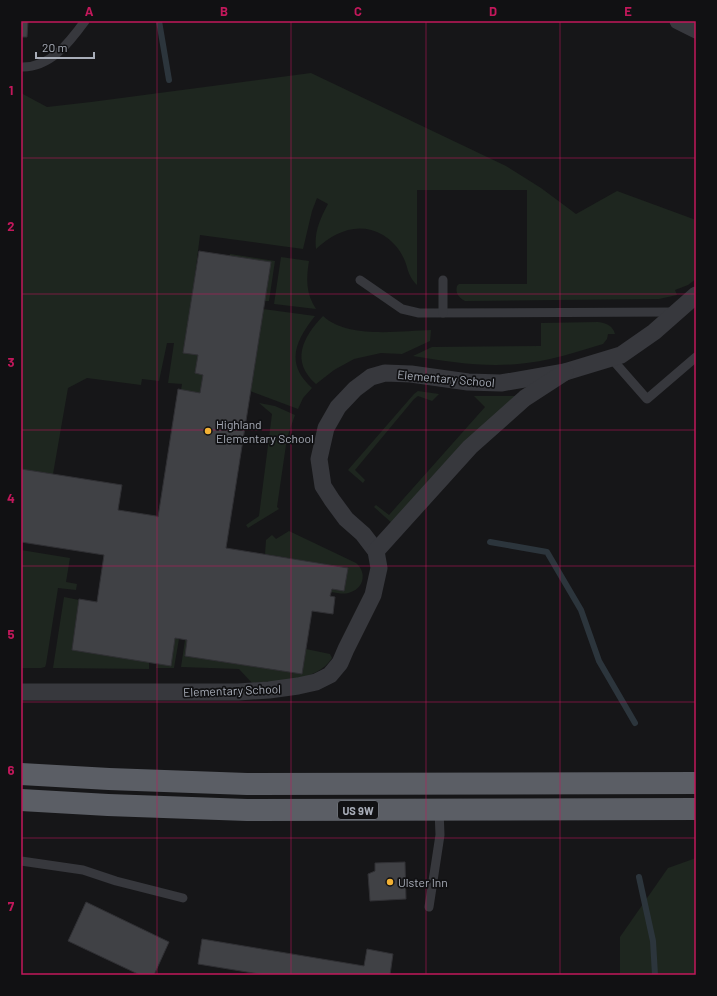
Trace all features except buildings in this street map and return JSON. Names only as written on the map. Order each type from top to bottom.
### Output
[{"type":"highway","name":"US 9W","points":[[21,774],[248,784],[696,783]]},
{"type":"highway","name":"US 9W","points":[[21,800],[200,808],[696,810]]},
{"type":"street","points":[[678,21],[696,30]]},
{"type":"street","name":"Elementary School","points":[[21,692],[238,692],[298,686],[316,682],[330,675],[340,663],[373,595],[379,568],[376,551],[363,534],[346,519],[324,486],[319,459],[326,428],[338,407],[355,389],[371,377],[385,374],[411,374],[468,382],[501,383],[565,372],[621,355],[654,332],[696,295]]},
{"type":"street","name":"Elementary School","points":[[376,551],[470,447],[525,398],[565,372]]},
{"type":"lane","points":[[21,67],[33,67],[53,56],[66,45],[85,21]]},
{"type":"lane","points":[[360,280],[402,309],[419,314],[677,312]]},
{"type":"lane","points":[[443,280],[443,313]]},
{"type":"lane","points":[[611,358],[647,399],[696,357]]},
{"type":"lane","points":[[429,907],[440,835],[439,810]]},
{"type":"lane","points":[[21,861],[83,870],[116,881],[183,898]]},
{"type":"shaded area","points":[[311,73],[506,166],[541,188],[576,214],[617,191],[696,220],[696,279],[688,285],[675,290],[677,295],[659,299],[465,301],[459,297],[457,293],[457,286],[459,284],[527,284],[527,190],[417,190],[417,285],[409,274],[404,259],[396,246],[386,237],[374,231],[365,229],[347,230],[339,233],[316,249],[318,226],[328,204],[317,198],[312,211],[303,249],[200,235],[183,353],[198,355],[195,373],[203,375],[200,393],[181,390],[182,384],[168,383],[174,343],[167,343],[159,381],[142,379],[141,385],[87,378],[68,388],[53,474],[21,469],[21,93],[47,107]]},
{"type":"shaded area","points":[[230,254],[275,261],[269,301],[265,301]]},
{"type":"shaded area","points":[[281,257],[309,261],[307,274],[308,286],[310,298],[316,309],[274,304]]},
{"type":"shaded area","points":[[263,309],[315,316],[302,334],[296,352],[298,370],[312,388],[303,398],[298,409],[250,391]]},
{"type":"shaded area","points":[[323,316],[333,323],[360,331],[390,332],[431,330],[430,341],[402,354],[381,353],[354,359],[334,370],[316,384],[303,367],[302,349],[310,332]]},
{"type":"shaded area","points":[[598,322],[609,325],[615,334],[608,334],[607,339],[603,344],[557,357],[532,362],[482,365],[413,356],[432,347],[541,346],[541,323]]},
{"type":"shaded area","points":[[418,391],[439,394],[432,401],[418,396],[414,399],[355,470],[365,480],[363,483],[348,470]]},
{"type":"shaded area","points":[[474,396],[516,396],[394,525],[374,507],[376,505],[389,515],[485,407]]},
{"type":"shaded area","points":[[259,403],[275,406],[295,415],[287,438],[277,507],[279,509],[248,528],[246,525],[259,516],[272,414]]},
{"type":"shaded area","points":[[289,531],[356,563],[363,575],[359,587],[349,593],[341,594],[331,592],[332,589],[344,591],[348,568],[265,554],[266,540],[272,535],[276,539]]},
{"type":"shaded area","points":[[21,550],[70,558],[66,582],[77,584],[76,590],[58,588],[46,664],[45,667],[41,668],[21,668]]},
{"type":"shaded area","points":[[64,597],[79,600],[72,650],[149,662],[149,669],[53,668]]},
{"type":"shaded area","points":[[175,638],[179,639],[174,668],[156,668],[157,663],[171,665]]},
{"type":"shaded area","points":[[185,640],[187,640],[185,656],[302,674],[306,649],[330,654],[332,658],[325,666],[307,676],[296,679],[252,683],[239,669],[181,667]]},
{"type":"shaded area","points":[[696,858],[696,975],[620,975],[620,937],[668,868]]},
{"type":"waterway","points":[[159,21],[169,80]]},
{"type":"waterway","points":[[490,542],[547,552],[581,610],[599,661],[635,723]]},
{"type":"waterway","points":[[639,877],[653,941],[655,975]]},
{"type":"place","name":"Highland Elementary School","points":[[208,431]]},
{"type":"place","name":"Ulster Inn","points":[[390,882]]}]
